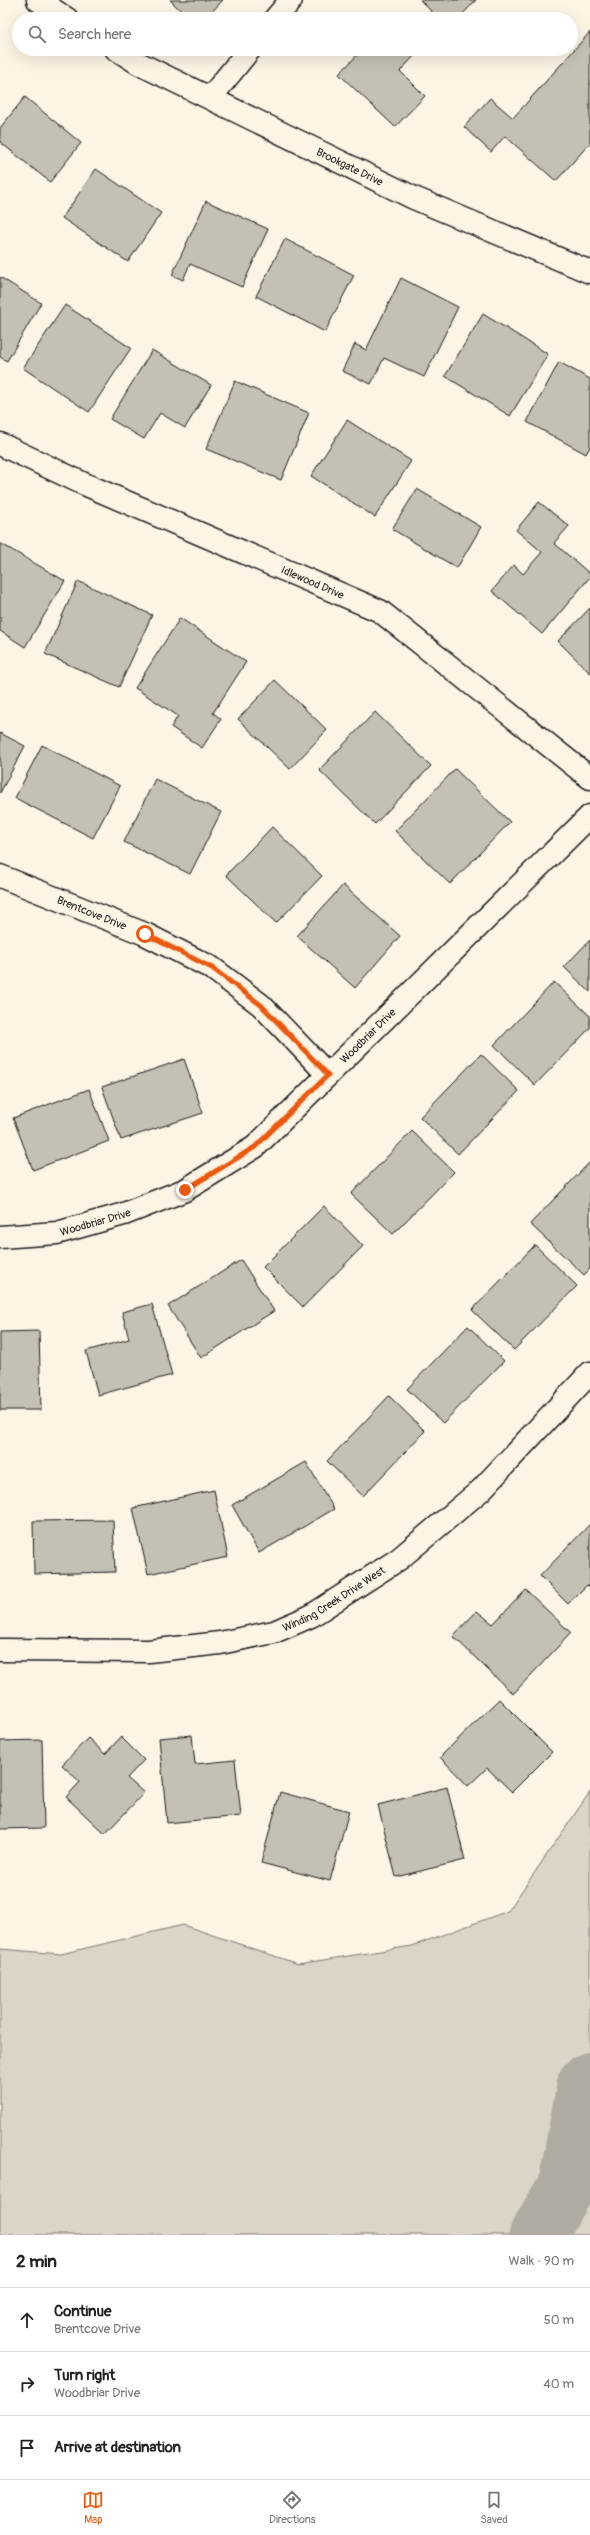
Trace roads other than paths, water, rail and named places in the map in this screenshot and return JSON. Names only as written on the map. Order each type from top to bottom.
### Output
[{"type":"street","points":[[38,0],[56,12]]},
{"type":"street","points":[[281,12],[291,0]]},
{"type":"street","name":"Brookgate Drive","points":[[127,56],[138,63],[211,97],[414,198],[586,264]]},
{"type":"street","points":[[211,97],[244,56]]},
{"type":"street","name":"Idlewood Drive","points":[[0,444],[82,483],[380,611],[590,778]]},
{"type":"street","name":"Woodbriar Drive","points":[[0,1237],[57,1233],[124,1214],[185,1190],[255,1147],[590,816]]},
{"type":"street","name":"Brentcove Drive","points":[[0,876],[145,934],[212,968],[261,1005],[328,1075]]},
{"type":"street","name":"Winding Creek Drive West","points":[[0,1650],[149,1651],[220,1644],[274,1632],[311,1616],[399,1559],[481,1490],[590,1374]]},
{"type":"waterway","points":[[538,2235],[567,2185],[586,2084],[590,2081]]}]
